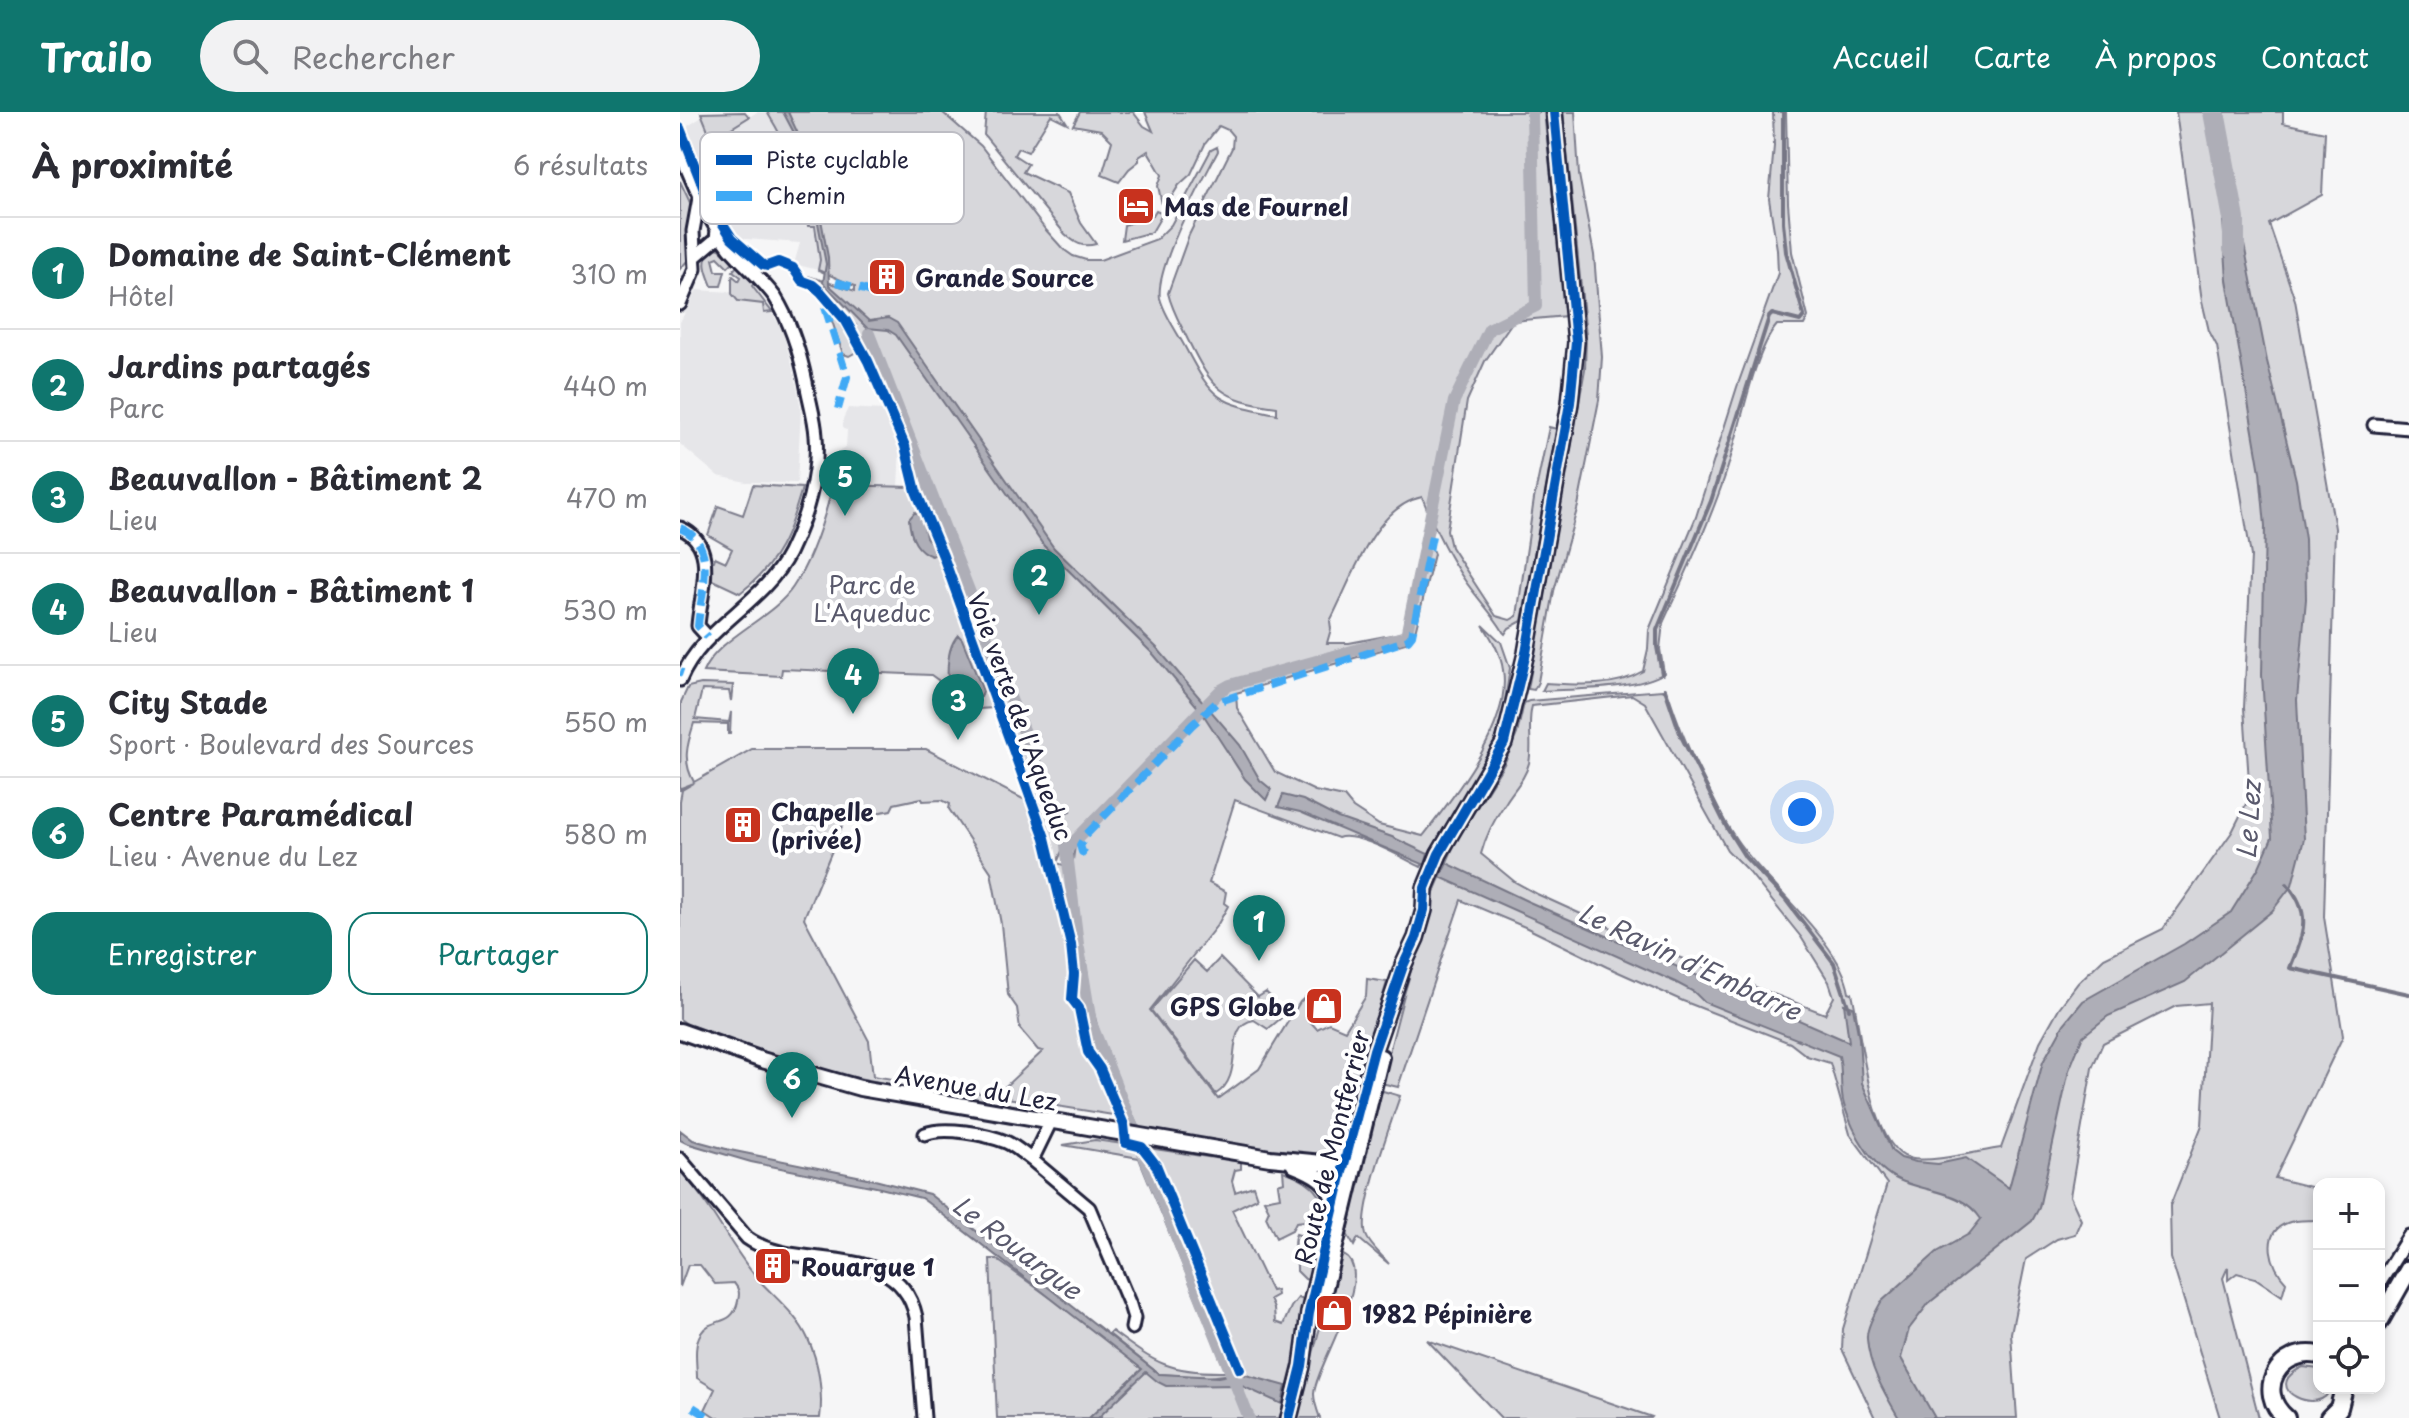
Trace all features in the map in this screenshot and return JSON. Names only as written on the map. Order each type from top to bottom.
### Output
[{"type":"main road","points":[[2385,1301],[2409,1269],[2385,1311]]},
{"type":"main road","points":[[2286,1418],[2275,1411],[2272,1385],[2281,1366],[2299,1354],[2313,1353]]},
{"type":"main road","points":[[2335,1415],[2344,1394]]},
{"type":"street","name":"Route de Montferrier","points":[[1290,1416],[1342,1219],[1347,1149],[1374,1050],[1420,924],[1428,881],[1439,854],[1489,772],[1509,727],[1526,653],[1570,403],[1576,332],[1554,112]]},
{"type":"street","points":[[680,152],[699,198],[700,211],[693,231],[696,256],[693,276],[680,304]]},
{"type":"street","points":[[681,675],[704,642],[764,587],[782,564],[807,503],[816,462],[813,414],[801,358],[788,321],[765,285],[712,224]]},
{"type":"street","points":[[696,256],[717,238],[717,230]]},
{"type":"street","points":[[711,243],[727,245]]},
{"type":"street","points":[[2374,425],[2409,428]]},
{"type":"street","points":[[680,528],[694,536],[703,552],[705,574],[698,626],[704,642]]},
{"type":"street","name":"Route de Montferrier","points":[[1302,1366],[1306,1329],[1334,1204],[1345,1178],[1391,1003]]},
{"type":"street","name":"Avenue du Lez","points":[[680,1031],[762,1060],[860,1088],[1050,1123],[1270,1158],[1345,1178]]},
{"type":"street","points":[[1032,1160],[1050,1123]]},
{"type":"street","points":[[925,1134],[948,1130],[1010,1144],[1085,1202],[1130,1305],[1134,1318],[1132,1328]]},
{"type":"street","points":[[1334,1204],[1333,1192],[1321,1170],[1339,1162],[1347,1149]]},
{"type":"street","points":[[680,1159],[755,1244],[788,1254],[860,1263],[883,1272],[899,1285],[911,1302],[916,1317],[924,1418]]},
{"type":"street","points":[[2385,1274],[2409,1236]]},
{"type":"shaded area","points":[[757,112],[767,112],[779,132],[726,132]]},
{"type":"shaded area","points":[[783,112],[788,112],[797,132],[794,132]]},
{"type":"shaded area","points":[[702,117],[709,132],[700,132],[700,173],[686,133],[688,126]]},
{"type":"shaded area","points":[[2223,219],[2239,219],[2267,361],[2296,480],[2305,539],[2306,599],[2297,700],[2304,839],[2292,885],[2272,911],[2185,982],[2108,1016],[2083,1036],[2069,1070],[2039,1208],[2032,1221],[1929,1303],[1909,1329],[1901,1358],[1935,1418],[1899,1418],[1871,1360],[1867,1339],[1869,1325],[1881,1302],[1937,1252],[1969,1234],[1981,1219],[1964,1202],[1899,1180],[1872,1158],[1858,1137],[1844,1105],[1839,1056],[1704,1002],[1694,992],[1675,982],[1440,877],[1447,863],[1849,1042],[1844,1004],[1853,1007],[1862,1083],[1892,1151],[1901,1158],[1916,1162],[1938,1164],[1966,1158],[2009,1188],[2043,1062],[2064,1024],[2083,1001],[2184,944],[2231,912],[2259,867],[2272,838],[2262,675],[2265,526],[2260,472],[2227,280]]},
{"type":"shaded area","points":[[726,224],[815,225],[820,260],[818,270],[794,264],[800,243],[734,238]]},
{"type":"shaded area","points":[[818,224],[822,224],[828,257],[829,285],[869,321],[888,318],[897,323],[1054,548],[1157,648],[1240,745],[1260,780],[1271,789],[1266,800],[1245,779],[1201,711],[1154,655],[1044,546],[896,335],[888,330],[867,328],[823,283],[826,264]]},
{"type":"shaded area","points":[[697,290],[732,292],[758,291],[782,329],[795,376],[801,409],[797,483],[746,482],[718,476],[680,444],[680,322]]},
{"type":"shaded area","points":[[848,408],[884,410],[900,446],[898,487],[837,485],[837,453],[846,447],[847,430],[843,429],[843,419]]},
{"type":"shaded area","points":[[915,512],[922,517],[926,537],[935,549],[936,554],[932,556],[918,546],[912,536],[909,519]]},
{"type":"shaded area","points":[[958,635],[983,691],[981,697],[962,694],[948,682],[950,651]]},
{"type":"shaded area","points":[[1283,795],[1303,800],[1338,818],[1392,837],[1428,854],[1425,865],[1300,812],[1278,807]]},
{"type":"shaded area","points":[[680,1130],[693,1140],[730,1150],[929,1194],[1159,1374],[1218,1377],[1239,1373],[1286,1386],[1282,1404],[1240,1385],[1166,1386],[1146,1372],[1098,1418],[1089,1418],[1142,1369],[921,1198],[751,1162],[686,1143],[680,1140]]},
{"type":"green space","points":[[745,112],[749,117],[725,132],[709,132],[701,113]]},
{"type":"green space","points":[[767,112],[942,112],[981,146],[1063,249],[1086,260],[1100,260],[1157,239],[1171,225],[1211,150],[1217,147],[1218,151],[1172,246],[1160,284],[1160,298],[1203,379],[1219,397],[1241,406],[1277,414],[1277,407],[1230,395],[1212,381],[1188,340],[1168,293],[1189,235],[1232,148],[1233,136],[1219,126],[1205,144],[1191,174],[1179,185],[1166,206],[1162,204],[1158,186],[1162,175],[1148,151],[1139,157],[1139,161],[1119,182],[1102,175],[1112,141],[1101,130],[1073,125],[1080,112],[1133,112],[1144,126],[1153,131],[1145,112],[1544,112],[1566,316],[1513,321],[1485,361],[1467,401],[1447,530],[1451,547],[1496,616],[1510,620],[1517,616],[1534,499],[1549,427],[1557,429],[1522,621],[1505,634],[1503,632],[1453,562],[1422,497],[1390,515],[1377,530],[1355,567],[1330,621],[1327,643],[1349,643],[1404,630],[1426,535],[1434,554],[1414,636],[1409,642],[1236,693],[1237,708],[1275,772],[1315,791],[1344,797],[1353,808],[1379,825],[1423,836],[1478,759],[1499,714],[1503,670],[1498,652],[1483,625],[1501,642],[1510,668],[1502,722],[1491,750],[1421,867],[1368,842],[1338,838],[1235,800],[1209,883],[1226,892],[1224,903],[1228,906],[1218,924],[1150,1010],[1218,1099],[1259,1069],[1300,1002],[1310,993],[1319,1002],[1306,1017],[1317,1029],[1329,1023],[1345,1030],[1366,996],[1367,979],[1387,982],[1354,1093],[1336,1093],[1330,1102],[1332,1127],[1323,1159],[1139,1129],[1109,1062],[1097,1025],[1085,957],[1073,941],[1056,862],[1029,774],[916,482],[906,442],[856,325],[826,290],[808,276],[855,291],[855,286],[818,270],[820,260],[815,226],[808,224],[964,224],[964,132],[778,132]],"holes":[[[925,477],[928,477],[1055,805],[1070,811],[1057,816],[1069,839],[1081,838],[1075,845],[1072,868],[1057,863],[1064,846],[1059,825]]]},
{"type":"green space","points":[[986,112],[1060,112],[1067,123],[1051,115],[1028,152],[1018,148],[1014,155],[1028,164],[1023,172],[1068,193],[1081,223],[1096,244],[1079,244],[1065,234],[984,135]]},
{"type":"green space","points":[[1563,112],[1575,112],[1579,175],[1594,255],[1602,357],[1599,400],[1578,506],[1554,591],[1534,690],[1528,689],[1585,369],[1586,336]]},
{"type":"green space","points":[[1773,112],[1786,112],[1792,252],[1808,317],[1804,325],[1777,325],[1760,355],[1718,495],[1663,623],[1660,649],[1664,673],[1622,686],[1542,691],[1546,683],[1608,683],[1643,671],[1649,630],[1696,517],[1737,387],[1778,273],[1769,199],[1774,146]]},
{"type":"green space","points":[[2176,112],[2283,112],[2283,123],[2325,132],[2322,195],[2269,224],[2295,300],[2335,528],[2324,917],[2343,1036],[2275,1178],[2313,1188],[2313,1220],[2291,1222],[2273,1234],[2273,1259],[2286,1282],[2282,1296],[2255,1278],[2237,1273],[2228,1280],[2228,1267],[2223,1278],[2259,1418],[2220,1418],[2171,1258],[2170,1206],[2202,1125],[2209,1003],[2176,1006],[2103,1043],[2092,1068],[2070,1196],[2081,1220],[2075,1234],[2057,1239],[2026,1259],[2011,1333],[2017,1418],[1875,1418],[1842,1349],[1843,1329],[1887,1184],[1850,1134],[1830,1063],[1807,1056],[1790,1043],[1683,1001],[1461,900],[1398,1087],[1381,1083],[1436,887],[1456,841],[1504,764],[1517,734],[1524,703],[1662,690],[1668,693],[1698,768],[1736,839],[1817,933],[1843,973],[1852,993],[1876,1110],[1884,1132],[1895,1149],[1909,1158],[1929,1159],[2001,1148],[2040,1042],[2059,1008],[2078,983],[2104,958],[2163,929],[2232,832],[2250,796],[2244,708],[2251,556],[2217,346],[2209,331],[2202,301]],"holes":[[[1632,695],[1645,703],[1727,850],[1749,872],[1801,937],[1829,982],[1834,997],[1825,1014],[1660,950],[1537,894],[1515,882],[1481,854],[1495,820],[1527,769],[1532,706]]]},
{"type":"green space","points":[[680,181],[693,209],[689,259],[680,269]]},
{"type":"green space","points":[[1156,210],[1163,213],[1152,232],[1122,240],[1124,225],[1153,215]]},
{"type":"green space","points":[[711,247],[720,249],[733,262],[728,267],[718,257],[713,259],[716,271],[725,271],[721,286],[712,286],[706,271],[706,257]]},
{"type":"green space","points":[[737,266],[754,283],[752,286],[772,312],[764,313],[763,304],[738,301],[732,294],[733,276],[739,281],[741,277],[733,271]]},
{"type":"green space","points":[[820,294],[843,320],[858,351],[849,356],[843,354]]},
{"type":"green space","points":[[753,485],[802,488],[792,520],[774,559],[740,593],[708,578],[710,562],[715,557],[726,562],[732,549],[708,535],[718,506],[743,515]]},
{"type":"green space","name":"Parc de L'Aqueduc","points":[[837,485],[911,487],[994,708],[978,709],[931,675],[782,669],[781,676],[703,672],[720,648],[772,609],[793,587],[812,552],[832,488]]},
{"type":"green space","points":[[701,684],[733,685],[731,701],[729,691],[702,690],[695,719],[729,722],[731,712],[730,734],[728,724],[694,723],[687,753],[694,782],[752,749],[926,749],[1025,800],[1041,830],[1066,943],[1082,988],[1084,1015],[1119,1116],[995,1096],[1043,1051],[1038,1050],[1020,1029],[1017,1008],[1008,995],[1001,924],[991,872],[949,809],[950,804],[942,800],[923,801],[922,798],[894,804],[891,810],[845,819],[804,918],[869,1041],[873,1076],[986,1094],[984,1102],[811,1069],[691,1027],[680,1019],[680,801],[682,790],[694,783],[680,791],[681,702],[688,687]]},
{"type":"green space","points":[[1220,958],[1258,997],[1266,992],[1286,1014],[1268,1029],[1254,1020],[1244,1024],[1238,1031],[1230,1075],[1225,1086],[1216,1094],[1151,1010],[1194,960],[1207,972]]},
{"type":"green space","points":[[1383,1091],[1400,1096],[1377,1167],[1365,1223],[1368,1239],[1389,1264],[1358,1238],[1354,1246],[1347,1234],[1379,1095]]},
{"type":"green space","points":[[1095,1140],[1130,1145],[1144,1151],[1233,1370],[1226,1372],[1139,1158],[1063,1145]]},
{"type":"green space","points":[[1148,1148],[1241,1162],[1241,1169],[1235,1170],[1232,1181],[1235,1192],[1253,1186],[1257,1198],[1232,1210],[1271,1291],[1276,1290],[1277,1295],[1270,1299],[1275,1322],[1283,1325],[1298,1298],[1308,1301],[1292,1385],[1279,1418],[1097,1418],[1146,1371],[1164,1383],[1238,1383],[1235,1365]]},
{"type":"green space","points":[[680,1171],[701,1196],[756,1277],[803,1330],[817,1368],[820,1418],[717,1418],[705,1410],[715,1389],[697,1378],[696,1349],[699,1338],[706,1328],[732,1315],[739,1293],[734,1283],[715,1284],[700,1265],[688,1265],[680,1287]]},
{"type":"green space","points":[[1283,1171],[1303,1179],[1323,1201],[1324,1230],[1312,1281],[1297,1271],[1294,1247],[1296,1234],[1303,1236],[1308,1224],[1305,1221],[1296,1222],[1292,1230],[1276,1238],[1266,1217],[1269,1210],[1264,1200],[1280,1197],[1278,1184],[1284,1182]]},
{"type":"green space","points":[[1343,1255],[1352,1264],[1354,1280],[1350,1299],[1317,1381],[1314,1397],[1320,1418],[1296,1418],[1338,1259]]},
{"type":"green space","points":[[990,1259],[996,1259],[1068,1310],[1142,1369],[1089,1418],[997,1418]]},
{"type":"green space","points":[[1112,1331],[1164,1364],[1191,1371],[1232,1374],[1208,1377],[1159,1374],[1109,1334]]},
{"type":"green space","points":[[1427,1340],[1652,1417],[1501,1418]]},
{"type":"green space","points":[[2303,1367],[2313,1368],[2313,1394],[2327,1394],[2325,1397],[2306,1400],[2296,1397],[2286,1384],[2290,1375]]},
{"type":"waterway","points":[[1067,849],[1221,690],[1406,636],[1454,401],[1489,329],[1536,306],[1532,112]]},
{"type":"waterway","points":[[1662,674],[1657,630],[1711,501],[1769,317],[1772,314],[1800,321],[1804,316],[1786,252],[1783,112]]},
{"type":"waterway","name":"Le Lez","points":[[2214,112],[2234,219],[2234,249]]},
{"type":"waterway","points":[[869,334],[977,611]]},
{"type":"waterway","points":[[983,628],[1065,837],[1078,944]]},
{"type":"waterway","points":[[1665,689],[1681,736],[1728,830],[1745,857],[1785,899],[1834,963],[1849,1009]]},
{"type":"waterway","points":[[2287,884],[2303,915],[2302,935],[2290,968],[2409,994]]},
{"type":"waterway","points":[[1079,949],[1091,1023],[1249,1418]]},
{"type":"marked path","points":[[836,282],[876,293],[893,292],[899,285]]},
{"type":"marked path","points":[[825,307],[847,377],[838,409]]},
{"type":"marked path","points":[[680,528],[692,535],[704,558],[698,626],[708,637]]},
{"type":"marked path","points":[[1086,854],[1080,845],[1086,835],[1217,702],[1408,640],[1412,635],[1432,536]]},
{"type":"marked path","points":[[693,1407],[710,1418]]},
{"type":"cycle path","points":[[1289,1418],[1302,1366],[1309,1313],[1374,1050],[1416,938],[1424,910],[1425,888],[1439,854],[1504,743],[1526,653],[1570,403],[1576,342],[1554,112]]},
{"type":"cycle path","name":"Voie verte de l'Aqueduc","points":[[680,128],[700,180]]},
{"type":"cycle path","name":"Voie verte de l'Aqueduc","points":[[723,224],[732,238],[763,265],[778,262],[793,268],[802,281],[821,292],[846,321],[868,361],[905,446],[916,491],[943,556],[1045,838],[1071,945],[1074,974],[1072,999],[1079,1008],[1088,1052],[1100,1069],[1124,1125],[1126,1143],[1142,1147],[1156,1165],[1240,1369]]},
{"type":"place","name":"Mas de Fournel","points":[[1136,206]]},
{"type":"place","name":"Grande Source","points":[[887,277]]},
{"type":"place","name":"City Stade","points":[[845,516]]},
{"type":"place","name":"Jardins partagés","points":[[1039,615]]},
{"type":"place","name":"Beauvallon - Bâtiment 1","points":[[853,714]]},
{"type":"place","name":"Beauvallon - Bâtiment 2","points":[[958,740]]},
{"type":"place","name":"Chapelle (privée)","points":[[743,825]]},
{"type":"place","name":"Domaine de Saint-Clément","points":[[1259,961]]},
{"type":"place","name":"GPS Globe","points":[[1324,1006]]},
{"type":"place","name":"Centre Paramédical","points":[[792,1118]]},
{"type":"place","name":"Rouargue 1","points":[[773,1266]]},
{"type":"place","name":"1982 Pépinière","points":[[1334,1313]]},
{"type":"water label","name":"Le Ravin d'Embarre","points":[[1690,961]]},
{"type":"water label","name":"Le Rouargue","points":[[1018,1247]]}]
